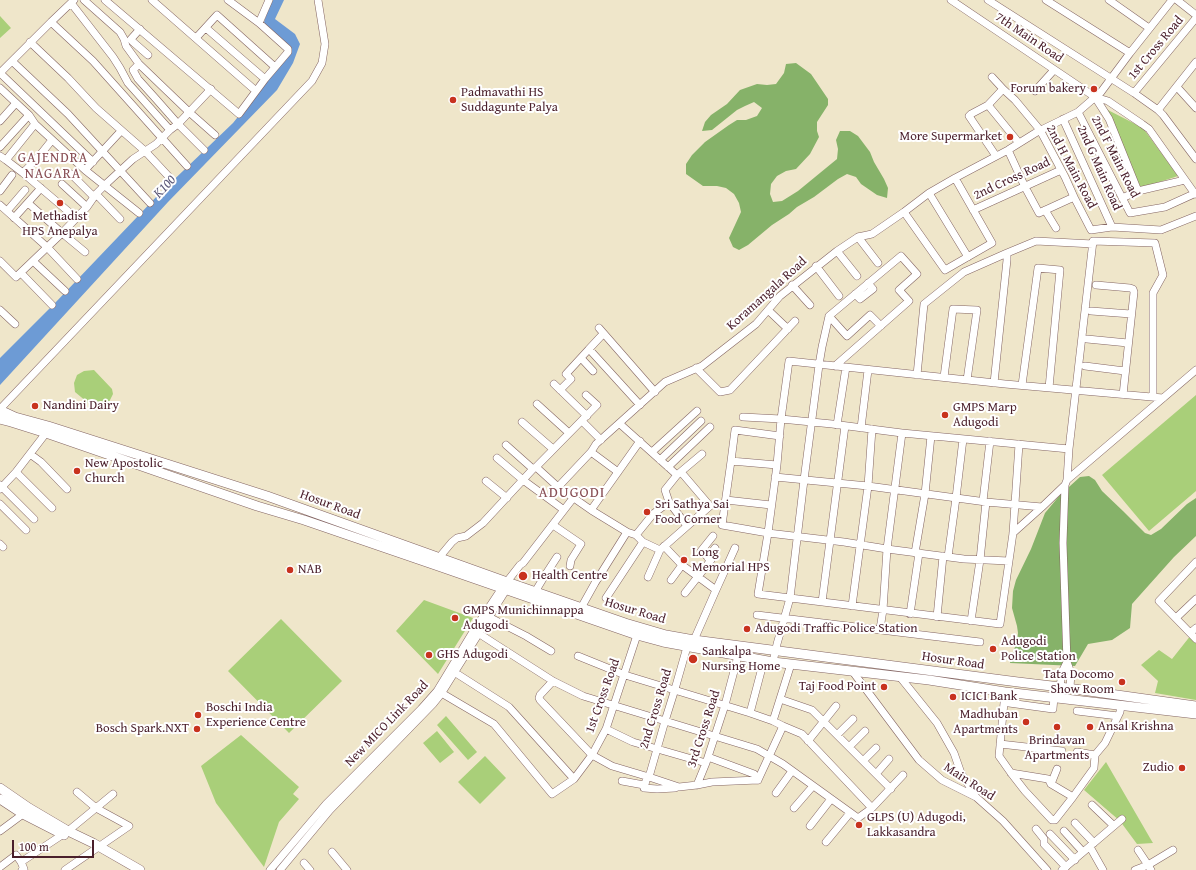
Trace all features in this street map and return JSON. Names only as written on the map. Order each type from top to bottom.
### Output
[{"type":"main road","name":"Hosur Road","points":[[0,409],[15,417],[48,426],[261,494],[440,559],[637,635],[663,642],[768,661],[970,686],[1005,695],[1016,693],[1196,714]]},
{"type":"main road","name":"Hosur Road","points":[[0,419],[507,586],[535,592],[653,631],[694,640],[1070,688],[1196,706]]},
{"type":"main road","points":[[1016,693],[1018,682]]},
{"type":"main road","points":[[0,788],[4,800],[23,814],[140,870]]},
{"type":"main road","points":[[4,800],[29,808],[65,833]]},
{"type":"main road","points":[[96,848],[128,870]]},
{"type":"street","points":[[84,0],[120,32],[126,46],[139,64],[215,135]]},
{"type":"street","points":[[105,0],[239,114],[288,52],[288,50],[259,23],[228,0]]},
{"type":"street","points":[[152,0],[256,91]]},
{"type":"street","points":[[259,23],[269,0]]},
{"type":"street","name":"7th Main Road","points":[[951,0],[1095,97]]},
{"type":"street","points":[[1046,0],[1130,53]]},
{"type":"street","points":[[1109,0],[1150,28]]},
{"type":"street","name":"Koramangala Road","points":[[558,487],[591,452],[596,444],[665,382],[702,366],[756,324],[780,296],[816,266],[858,237],[872,234],[928,193],[1008,150],[1040,130],[1078,112],[1101,92],[1172,0]]},
{"type":"street","points":[[1177,0],[1196,15]]},
{"type":"street","points":[[0,409],[312,80],[322,63],[325,44],[320,1]]},
{"type":"street","points":[[993,1],[1158,110],[1196,159]]},
{"type":"street","points":[[93,162],[0,73],[30,42],[73,2],[113,57],[128,84],[170,130]]},
{"type":"street","points":[[196,38],[217,15],[275,67]]},
{"type":"street","name":"1st Cross Road","points":[[1134,93],[1196,18]]},
{"type":"street","points":[[51,22],[93,61],[187,166]]},
{"type":"street","points":[[206,28],[266,79]]},
{"type":"street","points":[[140,29],[131,39],[148,55]]},
{"type":"street","points":[[30,42],[68,78],[96,108],[145,151],[171,179]]},
{"type":"street","points":[[12,61],[68,114],[150,203]]},
{"type":"street","points":[[1158,110],[1196,62]]},
{"type":"street","points":[[139,64],[133,70],[138,79],[178,124],[204,150]]},
{"type":"street","points":[[1035,91],[1054,70]]},
{"type":"street","name":"2nd H Main Road","points":[[992,77],[1015,100],[1040,130],[1091,230],[1112,227],[1161,230],[1196,216]]},
{"type":"street","points":[[1177,87],[1196,108]]},
{"type":"street","points":[[0,88],[28,115],[35,124],[85,170],[139,213]]},
{"type":"street","points":[[18,275],[87,207],[104,185],[178,124],[210,89]]},
{"type":"street","points":[[996,156],[969,116],[988,105],[1003,89]]},
{"type":"street","points":[[1095,97],[1108,101],[1149,129],[1195,193]]},
{"type":"street","points":[[1095,97],[1109,119],[1138,191]]},
{"type":"street","points":[[0,121],[16,103]]},
{"type":"street","points":[[988,105],[1019,143]]},
{"type":"street","name":"2nd F Main Road","points":[[1078,112],[1130,213],[1165,207],[1195,193]]},
{"type":"street","points":[[0,147],[28,115]]},
{"type":"street","name":"2nd G Main Road","points":[[1063,119],[1112,227]]},
{"type":"street","points":[[35,124],[3,158],[76,218]]},
{"type":"street","points":[[85,170],[121,131]]},
{"type":"street","points":[[23,173],[40,156],[52,140]]},
{"type":"street","points":[[1008,150],[1025,187],[1056,228]]},
{"type":"street","name":"2nd Cross Road","points":[[973,210],[1061,170]]},
{"type":"street","points":[[70,174],[120,219]]},
{"type":"street","points":[[0,191],[12,175]]},
{"type":"street","points":[[904,212],[945,270],[992,242],[955,178]]},
{"type":"street","points":[[1122,198],[1138,191],[1185,180]]},
{"type":"street","points":[[62,184],[87,207]]},
{"type":"street","points":[[14,218],[41,188]]},
{"type":"street","points":[[7,211],[25,190]]},
{"type":"street","points":[[928,193],[968,257]]},
{"type":"street","points":[[1042,211],[1074,197]]},
{"type":"street","points":[[28,203],[85,252]]},
{"type":"street","points":[[0,205],[47,247],[77,279]]},
{"type":"street","points":[[1154,230],[1155,240]]},
{"type":"street","points":[[858,237],[878,263]]},
{"type":"street","points":[[917,375],[924,304],[964,272],[1036,241],[1093,244]]},
{"type":"street","points":[[1070,688],[1071,673],[1067,662],[1063,543],[1066,483],[1093,241],[1155,243],[1163,275],[1153,294],[1154,397]]},
{"type":"street","points":[[837,251],[857,276]]},
{"type":"street","points":[[994,383],[1007,253]]},
{"type":"street","points":[[750,713],[768,661],[775,650],[790,598],[819,364],[829,316],[901,256],[917,274],[899,290],[909,301],[835,366]]},
{"type":"street","points":[[33,260],[65,291]]},
{"type":"street","points":[[0,261],[52,305]]},
{"type":"street","points":[[816,266],[839,296]]},
{"type":"street","points":[[1022,385],[1038,268],[1060,270],[1049,388]]},
{"type":"street","points":[[792,285],[810,305]]},
{"type":"street","points":[[1096,285],[1133,289],[1134,292],[1123,394]]},
{"type":"street","points":[[944,377],[953,309],[977,310],[967,380]]},
{"type":"street","points":[[0,310],[16,324]]},
{"type":"street","points":[[768,310],[788,329]]},
{"type":"street","points":[[1091,311],[1131,314]]},
{"type":"street","points":[[829,316],[847,336],[870,315],[881,326]]},
{"type":"street","points":[[696,368],[720,392],[730,390],[795,321]]},
{"type":"street","points":[[560,390],[571,378],[566,374],[590,349],[601,331],[655,392]]},
{"type":"street","points":[[1087,339],[1128,343]]},
{"type":"street","points":[[590,349],[640,406]]},
{"type":"street","points":[[581,358],[593,371]]},
{"type":"street","points":[[1019,444],[1013,534],[1000,624],[758,594],[768,533],[789,361],[994,383],[1163,398]]},
{"type":"street","points":[[1085,366],[1125,371]]},
{"type":"street","points":[[822,602],[837,483],[846,367]]},
{"type":"street","points":[[860,428],[868,370]]},
{"type":"street","points":[[1013,534],[1066,483],[1196,370]]},
{"type":"street","points":[[554,384],[601,440]]},
{"type":"street","points":[[440,559],[442,554],[452,542],[457,538],[466,536],[483,523],[597,405],[586,395]]},
{"type":"street","points":[[537,404],[570,433]]},
{"type":"street","points":[[652,452],[697,411]]},
{"type":"street","points":[[743,417],[781,419],[902,433],[1069,449]]},
{"type":"street","points":[[660,460],[701,421]]},
{"type":"street","points":[[522,422],[553,449]]},
{"type":"street","points":[[620,424],[668,467],[679,473],[710,506],[662,548],[648,577]]},
{"type":"street","points":[[668,467],[710,427]]},
{"type":"street","points":[[852,606],[868,486],[872,429]]},
{"type":"street","points":[[780,436],[735,430],[722,525],[768,533],[830,540],[917,553],[980,560],[1010,561]]},
{"type":"street","points":[[34,519],[1,487],[16,472],[46,433]]},
{"type":"street","points":[[880,629],[883,610],[887,549],[902,433]]},
{"type":"street","points":[[910,614],[932,436]]},
{"type":"street","points":[[937,617],[945,556],[956,498],[963,439]]},
{"type":"street","points":[[971,621],[980,560],[990,441]]},
{"type":"street","points":[[591,510],[640,442]]},
{"type":"street","points":[[506,445],[558,487],[591,510],[627,532],[636,535],[643,542],[662,548],[716,590]]},
{"type":"street","points":[[591,452],[618,472]]},
{"type":"street","points":[[30,454],[41,462],[67,489]]},
{"type":"street","points":[[687,526],[669,502],[665,490],[679,473],[702,454]]},
{"type":"street","points":[[497,458],[523,480],[564,510]]},
{"type":"street","points":[[731,461],[777,465]]},
{"type":"street","points":[[16,472],[52,508]]},
{"type":"street","points":[[775,477],[868,486],[985,502],[1042,507]]},
{"type":"street","points":[[486,481],[507,498]]},
{"type":"street","points":[[507,586],[574,497]]},
{"type":"street","points":[[726,500],[771,505]]},
{"type":"street","points":[[636,535],[653,514],[669,502]]},
{"type":"street","points":[[0,504],[26,530]]},
{"type":"street","points":[[553,525],[581,544],[570,560],[570,566]]},
{"type":"street","points":[[581,608],[627,532]]},
{"type":"street","points":[[685,593],[711,560],[701,551],[713,536]]},
{"type":"street","points":[[606,598],[643,542]]},
{"type":"street","points":[[708,558],[715,548]]},
{"type":"street","points":[[694,640],[735,548]]},
{"type":"street","points":[[535,592],[558,557]]},
{"type":"street","points":[[1196,562],[1159,600],[1196,639]]},
{"type":"street","points":[[671,580],[682,565]]},
{"type":"street","name":"New MICO Link Road","points":[[280,870],[330,810],[432,704],[452,671],[489,617],[507,586]]},
{"type":"street","name":"New MICO Link Road","points":[[452,671],[474,630],[507,586]]},
{"type":"street","points":[[1176,618],[1196,599]]},
{"type":"street","points":[[757,615],[980,642]]},
{"type":"street","points":[[489,617],[551,650]]},
{"type":"street","points":[[1190,633],[1196,628]]},
{"type":"street","points":[[478,633],[553,681],[583,696],[757,749],[792,771],[858,818],[872,808],[903,775]]},
{"type":"street","name":"1st Cross Road","points":[[439,692],[494,724],[552,794],[574,779],[592,755],[606,729],[637,635]]},
{"type":"street","name":"2nd Cross Road","points":[[644,785],[657,749],[687,647]]},
{"type":"street","points":[[578,656],[625,675],[725,704],[773,721],[802,734],[872,808]]},
{"type":"street","name":"3rd Cross Road","points":[[697,785],[715,736],[738,656]]},
{"type":"street","points":[[1060,687],[1062,672],[1067,662]]},
{"type":"street","points":[[773,721],[791,664]]},
{"type":"street","points":[[452,671],[508,707],[574,779]]},
{"type":"street","name":"Main Road","points":[[853,672],[919,760],[942,780],[976,797],[1003,820],[1047,870]]},
{"type":"street","points":[[900,677],[937,722],[954,753],[962,773],[976,797]]},
{"type":"street","points":[[553,681],[540,695],[540,700],[592,755],[612,766],[679,788]]},
{"type":"street","name":"New MICO Link Road","points":[[270,870],[326,804],[439,692]]},
{"type":"street","points":[[1005,695],[1009,703],[1052,709],[1054,697]]},
{"type":"street","points":[[1005,695],[1000,756],[1025,791],[1052,820],[1055,820],[1094,768],[1095,755],[1105,744],[1118,716],[1121,705]]},
{"type":"street","points":[[780,698],[812,710],[891,789]]},
{"type":"street","points":[[808,741],[836,706]]},
{"type":"street","points":[[1077,711],[1118,716]]},
{"type":"street","points":[[837,735],[853,719]]},
{"type":"street","points":[[758,780],[783,726]]},
{"type":"street","points":[[606,729],[633,742],[707,760],[754,774],[758,780]]},
{"type":"street","points":[[849,747],[865,731]]},
{"type":"street","points":[[1000,744],[1062,751]]},
{"type":"street","points":[[863,761],[876,748]]},
{"type":"street","points":[[1077,752],[1095,755]]},
{"type":"street","points":[[876,774],[889,759]]},
{"type":"street","points":[[1051,784],[1057,769]]},
{"type":"street","points":[[776,793],[792,771]]},
{"type":"street","points":[[1011,773],[1048,779],[1051,784],[1073,797]]},
{"type":"street","points":[[622,781],[644,785],[644,788],[658,789],[679,788],[712,782],[758,780]]},
{"type":"street","points":[[794,808],[813,786]]},
{"type":"street","points":[[66,870],[129,826],[96,808],[77,792]]},
{"type":"street","points":[[20,862],[65,833],[113,794]]},
{"type":"street","points":[[810,826],[831,799]]},
{"type":"street","points":[[1092,805],[1113,825]]},
{"type":"street","points":[[826,842],[850,813]]},
{"type":"street","points":[[0,831],[23,814]]},
{"type":"street","points":[[1036,829],[1044,839],[1044,844],[1064,868],[1075,860],[1113,825],[1122,819]]},
{"type":"street","points":[[1075,823],[1092,845],[1103,870]]},
{"type":"street","points":[[1064,831],[1083,852]]},
{"type":"street","points":[[1050,834],[1075,860]]},
{"type":"street","points":[[1138,850],[1149,867]]},
{"type":"street","points":[[1136,870],[1149,867],[1174,850]]},
{"type":"street","points":[[332,852],[347,870]]},
{"type":"street","points":[[0,867],[16,855],[24,869],[22,870]]},
{"type":"street","points":[[304,863],[310,870]]},
{"type":"green space","points":[[0,16],[11,28],[0,38]]},
{"type":"green space","points":[[796,63],[811,74],[828,99],[828,105],[817,122],[819,137],[810,154],[796,169],[786,171],[777,176],[771,184],[770,194],[773,202],[782,201],[798,191],[837,159],[838,149],[836,140],[840,131],[850,131],[858,136],[870,152],[888,188],[887,198],[877,195],[861,184],[856,177],[847,174],[797,207],[748,245],[739,250],[733,247],[729,238],[741,212],[739,203],[734,194],[726,188],[717,186],[703,186],[686,174],[686,164],[692,155],[705,142],[737,120],[746,120],[757,116],[762,108],[754,102],[737,110],[712,130],[702,131],[705,122],[711,115],[727,104],[740,90],[757,84],[776,84],[784,73],[786,64]]},
{"type":"green space","points":[[1104,108],[1143,128],[1178,176],[1141,188]]},
{"type":"green space","points":[[94,370],[112,389],[113,394],[108,404],[101,408],[93,407],[75,392],[74,383],[77,375],[84,371]]},
{"type":"green space","points":[[1196,395],[1196,491],[1149,531],[1102,475]]},
{"type":"green space","points":[[1089,476],[1095,480],[1102,491],[1145,533],[1151,535],[1161,529],[1187,504],[1196,498],[1196,536],[1174,557],[1132,604],[1130,628],[1112,640],[1088,644],[1075,666],[1010,663],[1017,642],[1018,633],[1012,608],[1013,591],[1016,580],[1031,549],[1045,513],[1060,495],[1080,477]]},
{"type":"green space","points":[[424,600],[473,618],[438,674],[396,631]]},
{"type":"green space","points":[[281,619],[342,681],[289,733],[228,671]]},
{"type":"green space","points":[[1191,635],[1196,640],[1196,700],[1155,693],[1158,681],[1141,665],[1159,650],[1172,659]]},
{"type":"green space","points":[[446,716],[477,752],[468,760],[437,725]]},
{"type":"green space","points":[[437,731],[454,752],[440,763],[423,743]]},
{"type":"green space","points":[[241,735],[299,787],[293,794],[299,799],[279,822],[264,867],[216,803],[201,766]]},
{"type":"green space","points":[[485,756],[506,778],[480,804],[458,782]]},
{"type":"green space","points":[[1106,762],[1153,843],[1137,844],[1120,821],[1084,790]]},
{"type":"water","name":"K100","points":[[271,0],[284,0],[275,19],[295,34],[300,44],[293,63],[277,90],[168,202],[0,385],[0,358],[55,303],[159,194],[233,123],[290,52],[267,28],[264,22]]},
{"type":"place","name":"Forum bakery","points":[[1094,89]]},
{"type":"place","name":"Padmavathi HS Suddagunte Palya","points":[[453,100]]},
{"type":"place","name":"More Supermarket","points":[[1010,137]]},
{"type":"place","name":"Methadist HPS Anepalya","points":[[60,203]]},
{"type":"place","name":"Nandini Dairy","points":[[35,406]]},
{"type":"place","name":"GMPS Marp Adugodi","points":[[945,415]]},
{"type":"place","name":"New Apostolic Church","points":[[77,471]]},
{"type":"place","name":"Sri Sathya Sai Food Corner","points":[[647,512]]},
{"type":"place","name":"Long Memorial HPS","points":[[684,560]]},
{"type":"place","name":"NAB","points":[[290,570]]},
{"type":"place","name":"Health Centre","points":[[523,576]]},
{"type":"place","name":"GMPS Munichinnappa Adugodi","points":[[455,618]]},
{"type":"place","name":"Adugodi Traffic Police Station","points":[[747,629]]},
{"type":"place","name":"Adugodi Police Station","points":[[993,649]]},
{"type":"place","name":"GHS Adugodi","points":[[429,655]]},
{"type":"place","name":"Sankalpa Nursing Home","points":[[693,659]]},
{"type":"place","name":"Tata Docomo Show Room","points":[[1122,682]]},
{"type":"place","name":"Taj Food Point","points":[[884,687]]},
{"type":"place","name":"ICICI Bank","points":[[953,697]]},
{"type":"place","name":"Boschi India Experience Centre","points":[[198,715]]},
{"type":"place","name":"Madhuban Apartments","points":[[1026,722]]},
{"type":"place","name":"Brindavan Apartments","points":[[1057,727]]},
{"type":"place","name":"Ansal Krishna","points":[[1090,727]]},
{"type":"place","name":"Bosch Spark.NXT","points":[[197,729]]},
{"type":"place","name":"Zudio","points":[[1182,768]]},
{"type":"place","name":"GLPS (U) Adugodi, Lakkasandra","points":[[859,825]]},
{"type":"district","name":"GAJENDRA NAGARA","points":[[53,166]]},
{"type":"district","name":"ADUGODI","points":[[572,493]]}]
